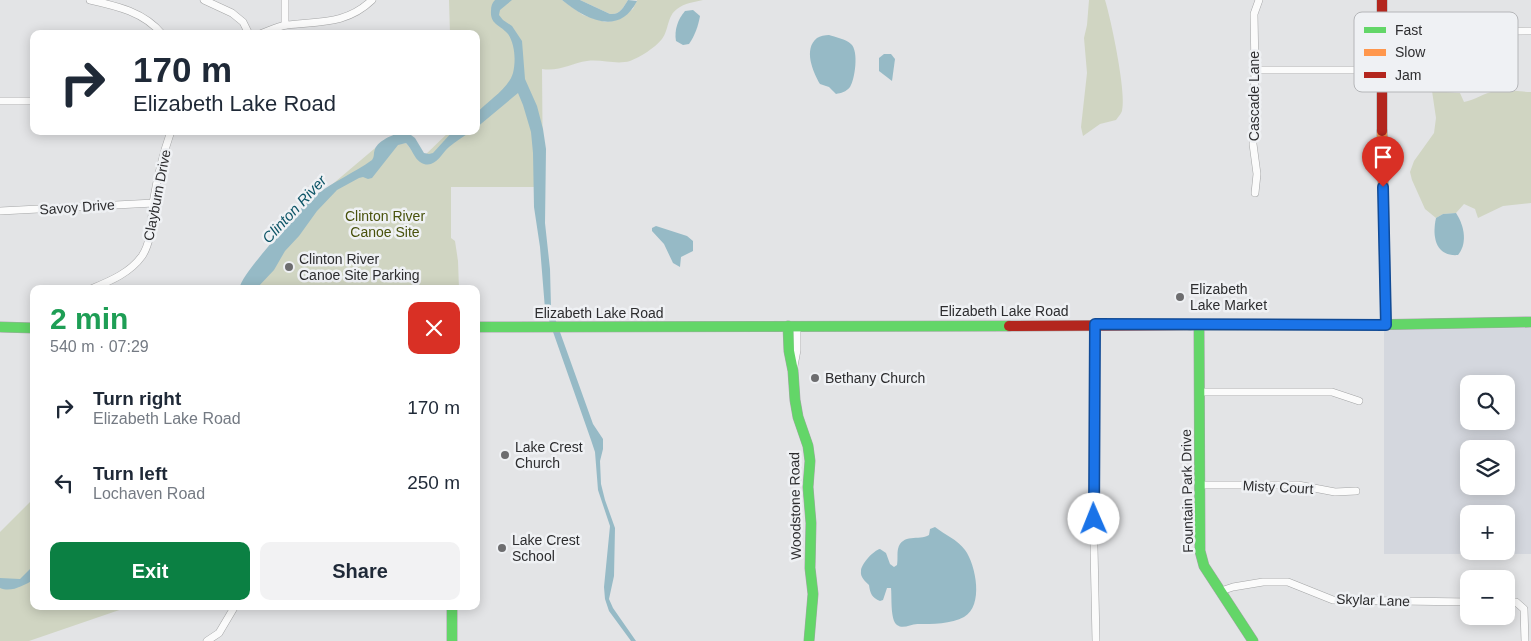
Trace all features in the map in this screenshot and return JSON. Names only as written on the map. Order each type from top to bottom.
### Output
[{"type":"street","points":[[90,0],[126,9],[144,17],[159,30]]},
{"type":"street","points":[[204,0],[232,13],[243,22],[247,30]]},
{"type":"street","points":[[285,0],[285,25]]},
{"type":"street","points":[[271,30],[285,25],[318,23],[338,19],[353,13],[372,0]]},
{"type":"street","name":"Cascade Lane","points":[[1254,194],[1257,174],[1253,144],[1254,14],[1259,0]]},
{"type":"street","points":[[1518,31],[1531,31]]},
{"type":"street","points":[[1255,70],[1354,70]]},
{"type":"street","points":[[1382,92],[1386,325]]},
{"type":"street","points":[[0,101],[30,101]]},
{"type":"street","name":"Clayburn Drive","points":[[101,285],[115,279],[132,267],[143,255],[147,245],[164,151],[170,135]]},
{"type":"street","name":"Savoy Drive","points":[[0,211],[154,203]]},
{"type":"street","name":"Elizabeth Lake Road","points":[[480,327],[1095,324],[1199,326],[1531,322]]},
{"type":"street","points":[[1095,324],[1093,500],[1096,641]]},
{"type":"street","name":"Woodstone Road","points":[[793,326],[789,351],[798,417],[808,446],[810,461],[808,487],[811,523],[810,568],[814,594],[809,641]]},
{"type":"street","name":"Fountain Park Drive","points":[[1199,326],[1200,551],[1204,566],[1253,641]]},
{"type":"street","points":[[0,327],[30,328]]},
{"type":"street","points":[[1200,392],[1332,392],[1359,401]]},
{"type":"street","name":"Misty Court","points":[[1200,485],[1298,485],[1335,492],[1356,491]]},
{"type":"street","name":"Skylar Lane","points":[[1221,591],[1263,582],[1288,582],[1334,600],[1460,602]]},
{"type":"street","points":[[1515,602],[1524,609],[1525,641]]},
{"type":"street","points":[[207,641],[219,633],[233,610]]},
{"type":"street","points":[[452,610],[452,641]]},
{"type":"shaded area","points":[[1531,328],[1531,554],[1515,554],[1515,505],[1460,505],[1460,554],[1384,554],[1384,329]]},
{"type":"green space","name":"Clinton River Canoe Site","points":[[449,0],[562,0],[583,15],[605,22],[614,21],[633,9],[637,0],[703,0],[686,4],[677,9],[671,15],[664,35],[659,42],[647,52],[630,61],[587,61],[560,68],[542,69],[543,187],[451,187],[451,238],[455,241],[459,285],[256,285],[296,215],[387,138],[399,144],[406,143],[413,152],[423,157],[446,135],[480,135],[480,30],[450,30]]},
{"type":"green space","points":[[580,0],[628,0],[621,10],[610,14]]},
{"type":"green space","points":[[1089,0],[1105,0],[1118,57],[1123,102],[1122,111],[1116,120],[1100,124],[1083,136],[1081,127],[1087,73],[1084,38]]},
{"type":"green space","points":[[1432,92],[1460,93],[1464,102],[1491,92],[1531,92],[1531,203],[1503,206],[1478,218],[1475,209],[1464,204],[1456,213],[1443,214],[1436,218],[1425,209],[1410,172],[1414,161],[1434,133],[1436,118]]},
{"type":"green space","points":[[30,502],[30,610],[119,610],[29,641],[0,641],[0,532]]},
{"type":"water","points":[[495,0],[512,0],[500,10],[499,15],[512,26],[522,41],[525,79],[537,106],[543,129],[546,149],[545,223],[550,269],[551,307],[593,424],[603,439],[600,461],[601,484],[615,528],[614,576],[609,599],[613,608],[636,641],[631,641],[609,611],[605,599],[604,587],[610,526],[598,490],[595,452],[545,309],[540,247],[534,207],[531,132],[518,93],[480,125],[480,110],[507,85],[513,73],[515,58],[508,34],[492,19],[492,3]]},
{"type":"water","points":[[562,0],[580,0],[610,14],[619,12],[628,0],[637,1],[630,12],[621,19],[611,22],[591,18]]},
{"type":"water","points":[[693,10],[700,16],[698,24],[689,44],[683,45],[676,41],[677,25],[685,11]]},
{"type":"water","points":[[829,35],[849,42],[855,53],[855,72],[852,83],[842,93],[836,94],[829,87],[820,84],[811,61],[810,54],[813,43],[818,37]]},
{"type":"water","points":[[884,54],[891,54],[895,59],[892,81],[879,71],[879,58]]},
{"type":"water","points":[[394,135],[411,135],[424,153],[433,153],[449,135],[466,135],[449,147],[437,160],[429,164],[420,162],[406,143],[398,145],[372,178],[359,178],[337,190],[317,211],[299,236],[285,251],[274,270],[260,285],[241,285],[252,266],[301,208],[323,190],[372,160],[375,149],[384,139]]},
{"type":"water","points":[[1456,213],[1463,228],[1464,240],[1458,255],[1450,255],[1444,253],[1437,244],[1435,238],[1436,218],[1443,214]]},
{"type":"water","points":[[656,226],[687,236],[693,241],[693,251],[681,257],[680,267],[673,263],[664,244],[652,231],[652,228]]},
{"type":"water","points":[[935,527],[958,543],[969,557],[975,575],[976,595],[974,604],[970,612],[954,621],[916,624],[905,627],[897,625],[893,618],[891,588],[887,588],[883,600],[880,601],[873,597],[869,585],[862,577],[863,565],[874,552],[880,549],[886,553],[890,564],[894,567],[897,565],[898,549],[903,541],[925,537],[929,535],[930,529]]},
{"type":"water","points":[[30,569],[30,582],[9,590],[0,588],[0,578],[20,579]]},
{"type":"traffic: fast","points":[[1190,325],[1363,325],[1531,322]]},
{"type":"traffic: fast","points":[[1199,325],[1200,551],[1204,566],[1253,641]]},
{"type":"traffic: fast","points":[[788,326],[795,400],[798,417],[808,446],[810,461],[808,487],[811,523],[810,568],[813,594],[809,641]]},
{"type":"traffic: fast","points":[[480,327],[1009,326]]},
{"type":"traffic: fast","points":[[0,327],[30,328]]},
{"type":"traffic: fast","points":[[452,610],[452,641]]},
{"type":"traffic: slow","points":[[1382,131],[1386,325]]},
{"type":"traffic: jam","points":[[1382,0],[1382,12]]},
{"type":"traffic: jam","points":[[1382,92],[1382,131]]},
{"type":"traffic: jam","points":[[1009,326],[1190,325]]},
{"type":"place","name":"Clinton River Canoe Site Parking","points":[[289,267]]},
{"type":"place","name":"Elizabeth Lake Market","points":[[1180,297]]},
{"type":"place","name":"Bethany Church","points":[[815,378]]},
{"type":"place","name":"Lake Crest Church","points":[[505,455]]},
{"type":"place","name":"Lake Crest School","points":[[502,548]]},
{"type":"route","points":[[1094,519],[1095,324],[1187,326],[1386,325],[1383,187]]},
{"type":"water label","name":"Clinton River","points":[[294,209]]}]
